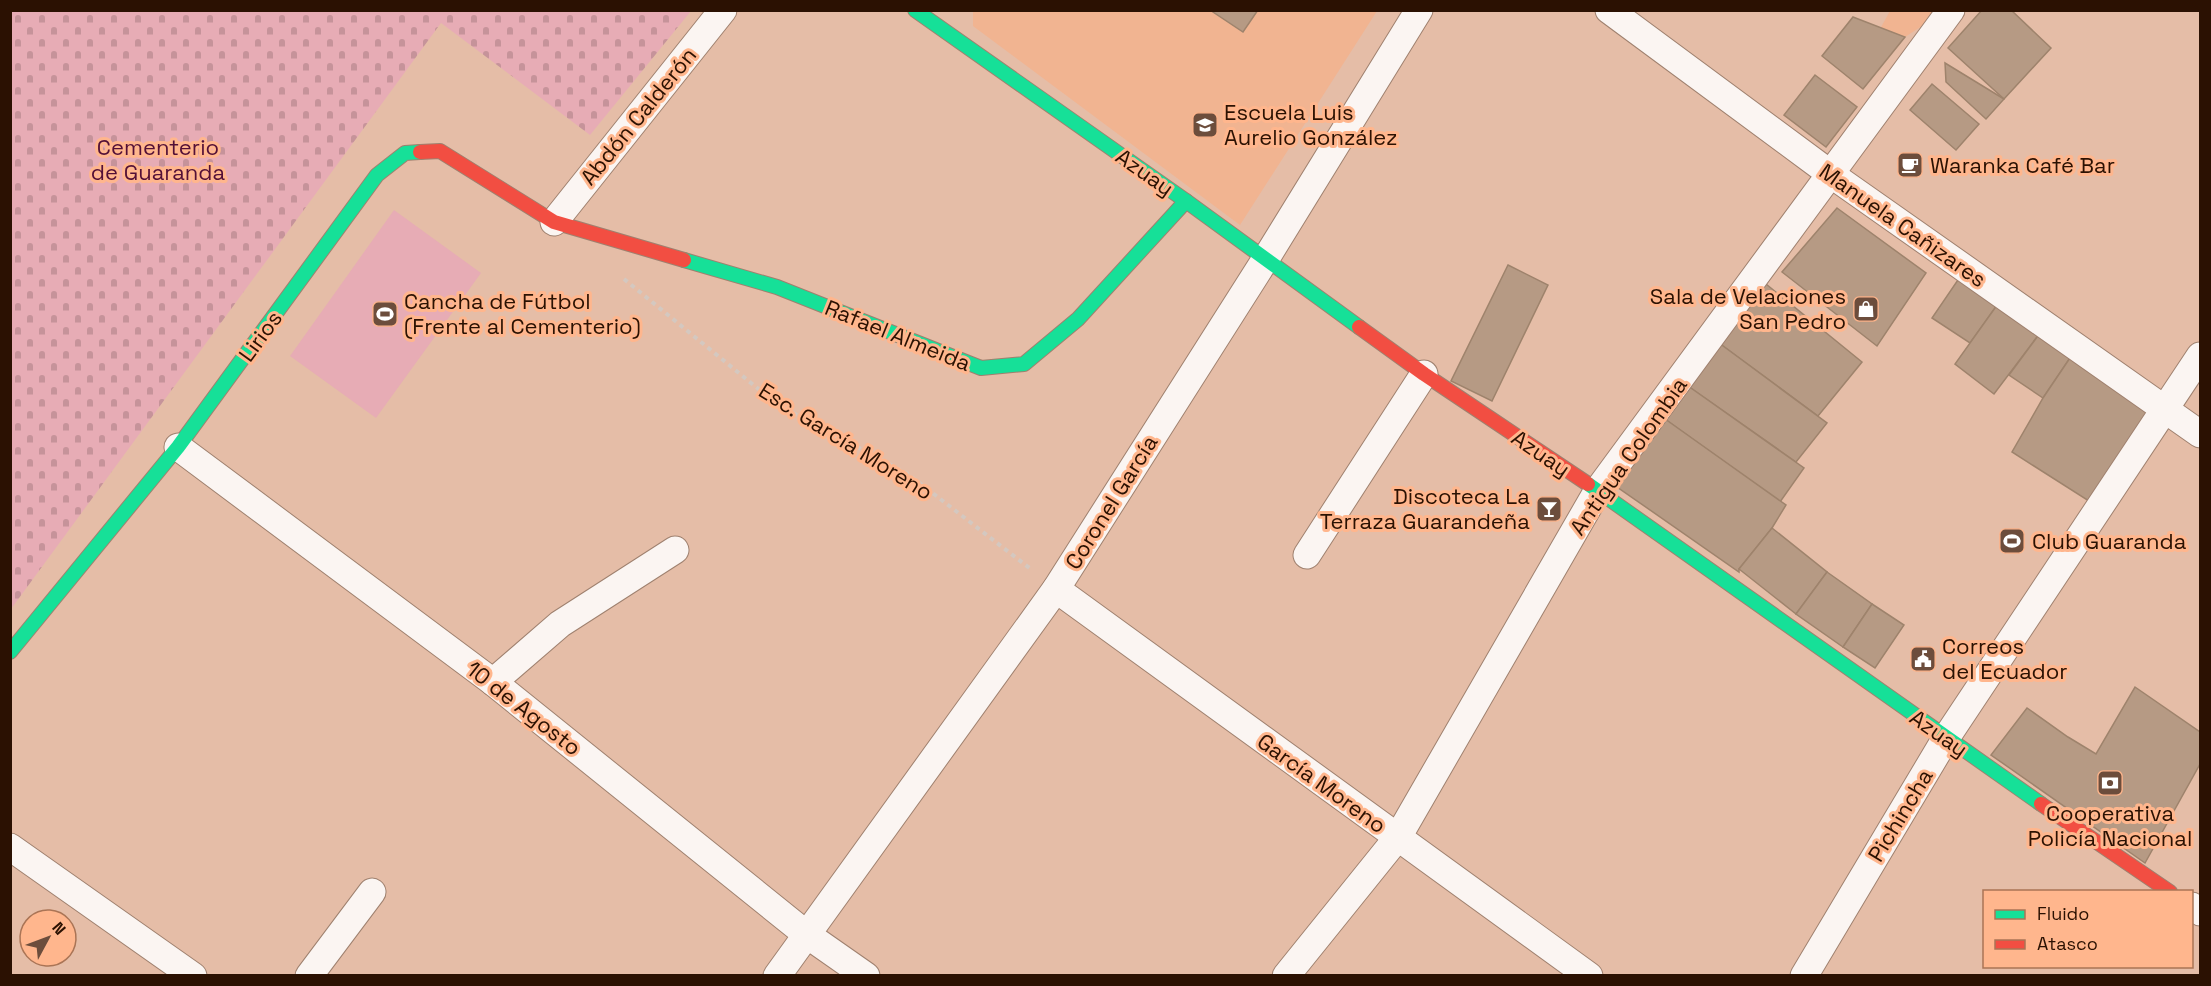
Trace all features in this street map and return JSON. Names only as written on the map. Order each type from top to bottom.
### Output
[{"type":"street","name":"Abdón Calderón","points":[[554,222],[723,10]]},
{"type":"street","name":"Coronel García","points":[[777,975],[1056,590],[1265,260],[1419,10]]},
{"type":"street","name":"Manuela Cañizares","points":[[1609,10],[1832,175],[2200,434]]},
{"type":"street","name":"Antigua Colombia","points":[[1286,975],[1398,837],[1598,490],[1832,175],[1951,10]]},
{"type":"street","name":"Azuay","points":[[919,11],[1424,374],[1598,490],[1946,738],[2169,890]]},
{"type":"street","name":"Lirios","points":[[10,652],[178,447],[377,175],[405,153],[440,151],[554,222]]},
{"type":"street","name":"Rafael Almeida","points":[[554,222],[777,287],[981,368],[1023,364],[1078,319],[1186,201]]},
{"type":"street","name":"Pichincha","points":[[1804,975],[1946,738],[2200,356]]},
{"type":"street","points":[[1307,555],[1424,374]]},
{"type":"street","name":"10 de Agosto","points":[[178,447],[493,682],[806,934],[866,975]]},
{"type":"street","points":[[493,682],[560,624],[675,550]]},
{"type":"street","name":"García Moreno","points":[[1056,590],[1589,975]]},
{"type":"street","points":[[10,847],[193,975]]},
{"type":"street","points":[[309,975],[372,892]]},
{"type":"path","name":"Esc. García Moreno","points":[[616,273],[778,405],[908,474],[1056,590]]},
{"type":"shaded area","name":"Escuela Luis Aurelio González","points":[[973,11],[1377,11],[1240,225],[973,26]]},
{"type":"shaded area","points":[[1890,11],[1945,11],[1905,37],[1880,29]]},
{"type":"green space","name":"Cementerio de Guaranda","points":[[11,10],[691,11],[590,135],[441,23],[11,609]]},
{"type":"green space","name":"Cancha de Fútbol (Frente al Cementerio)","points":[[394,210],[481,273],[376,418],[290,356]]},
{"type":"building","points":[[1210,10],[1258,10],[1243,32]]},
{"type":"building","points":[[1982,10],[2011,10],[2051,48],[2004,99],[1948,48]]},
{"type":"building","points":[[1853,17],[1905,37],[1863,89],[1822,56]]},
{"type":"building","points":[[1945,63],[2004,99],[1986,119],[1946,82]]},
{"type":"building","points":[[1815,75],[1857,107],[1826,147],[1784,115]]},
{"type":"building","points":[[1932,84],[1979,124],[1956,150],[1910,110]]},
{"type":"building","name":"Sala de Velaciones San Pedro","points":[[1837,208],[1926,273],[1877,346],[1782,272]]},
{"type":"building","points":[[1508,265],[1548,285],[1492,401],[1451,381]]},
{"type":"building","points":[[1962,274],[2000,301],[1970,343],[1932,318]]},
{"type":"building","points":[[1766,284],[1862,362],[1818,416],[1719,343]]},
{"type":"building","points":[[2000,301],[2043,329],[1994,394],[1955,364]]},
{"type":"building","points":[[2043,329],[2074,352],[2043,398],[2009,375]]},
{"type":"building","points":[[1719,343],[1827,423],[1796,462],[1688,386]]},
{"type":"building","points":[[2074,352],[2151,407],[2092,503],[2012,452],[2043,398]]},
{"type":"building","points":[[1688,386],[1804,468],[1780,502],[1665,419]]},
{"type":"building","points":[[1665,419],[1786,505],[1739,572],[1617,487]]},
{"type":"building","points":[[1772,528],[1827,572],[1796,614],[1739,569]]},
{"type":"building","points":[[1827,572],[1872,604],[1843,647],[1796,614]]},
{"type":"building","points":[[1872,604],[1904,625],[1875,668],[1843,647]]},
{"type":"building","name":"Cooperativa Policía Nacional","points":[[2135,687],[2200,732],[2200,764],[2145,863],[1991,755],[2027,708],[2096,754]]},
{"type":"traffic: fast","points":[[915,10],[1186,201],[1359,327]]},
{"type":"traffic: fast","points":[[10,652],[178,447],[377,175],[405,153],[420,152]]},
{"type":"traffic: fast","points":[[684,260],[777,287],[981,368],[1024,364],[1078,319],[1186,201]]},
{"type":"traffic: fast","points":[[1588,484],[2041,804]]},
{"type":"traffic: jam","points":[[420,152],[440,151],[554,222],[684,260]]},
{"type":"traffic: jam","points":[[1359,327],[1424,374],[1588,484]]},
{"type":"traffic: jam","points":[[2041,804],[2167,890]]},
{"type":"place","name":"Escuela Luis Aurelio González","points":[[1205,125]]},
{"type":"place","name":"Waranka Café Bar","points":[[1910,165]]},
{"type":"place","name":"Sala de Velaciones San Pedro","points":[[1866,309]]},
{"type":"place","name":"Cancha de Fútbol (Frente al Cementerio)","points":[[385,314]]},
{"type":"place","name":"Discoteca La Terraza Guarandeña","points":[[1549,509]]},
{"type":"place","name":"Club Guaranda","points":[[2012,541]]},
{"type":"place","name":"Correos del Ecuador","points":[[1923,659]]},
{"type":"place","name":"Cooperativa Policía Nacional","points":[[2110,783]]}]
